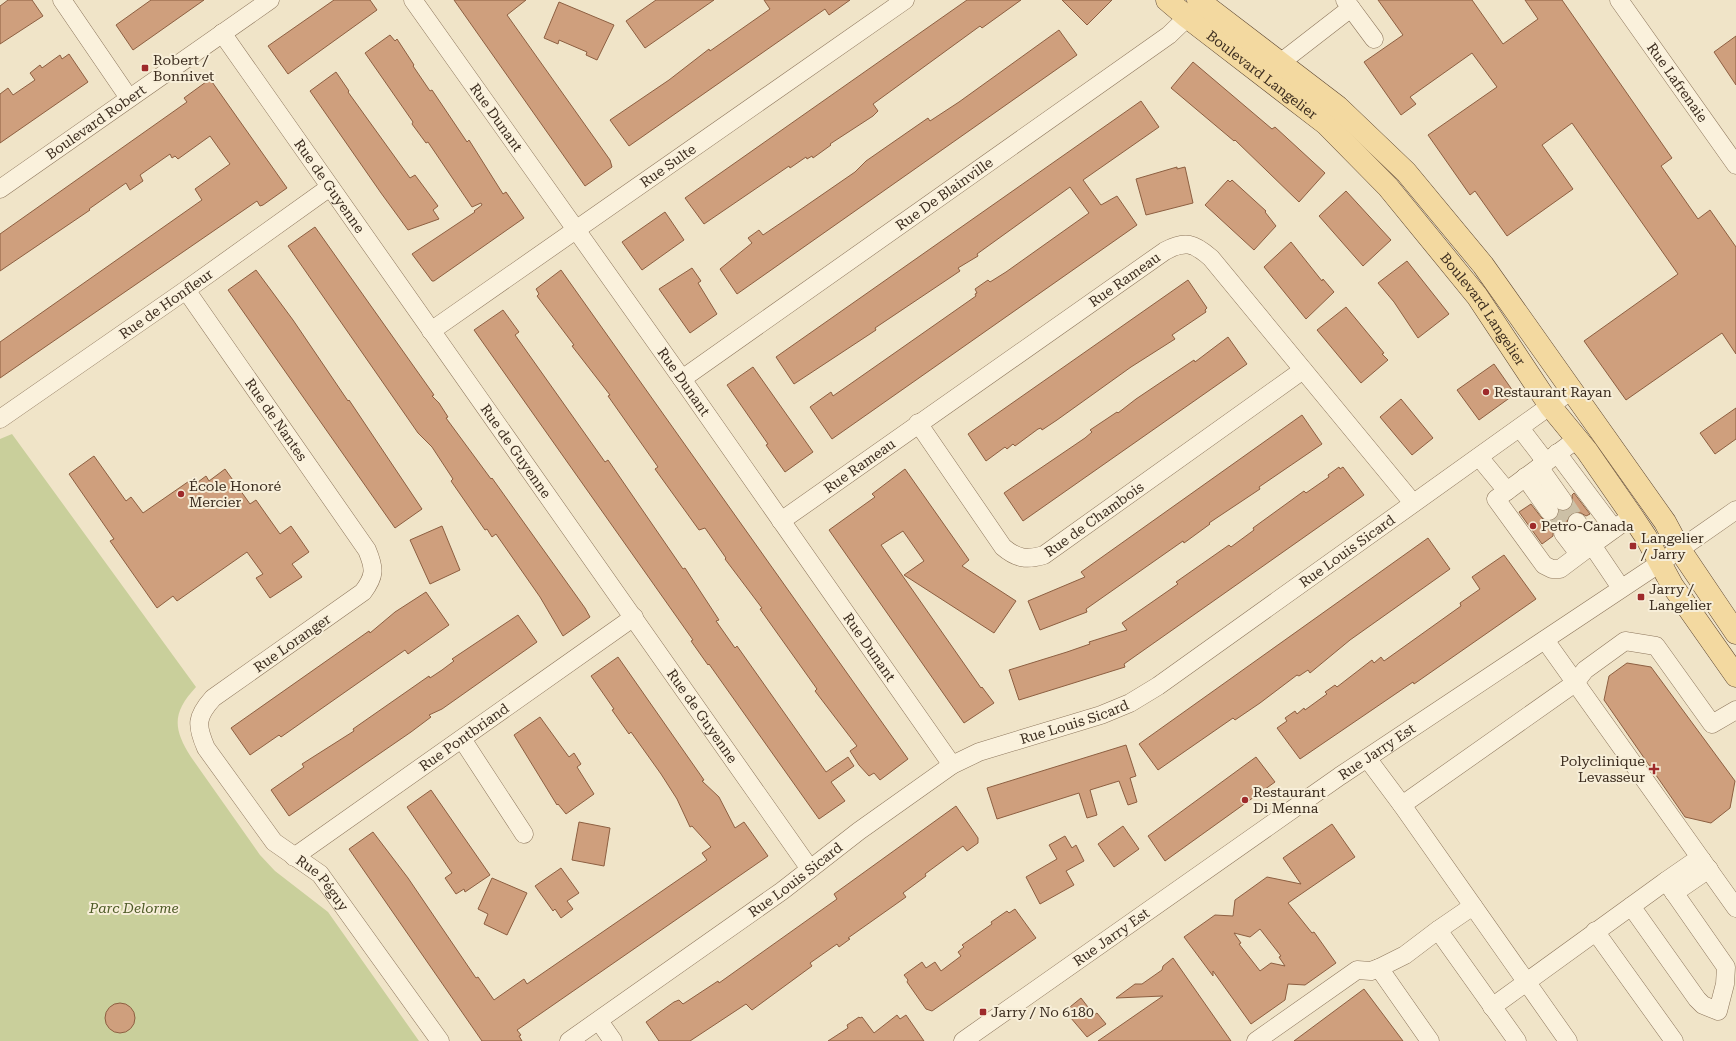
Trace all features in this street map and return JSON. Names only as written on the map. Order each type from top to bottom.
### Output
[{"type":"main road","name":"Boulevard Langelier","points":[[1167,0],[1198,5],[1280,63],[1338,107],[1406,172],[1483,265],[1665,522],[1680,550],[1736,633]]},
{"type":"main road","name":"Boulevard Langelier","points":[[1198,5],[1326,124],[1388,187],[1477,296],[1550,406],[1577,439],[1632,516],[1646,537],[1672,585],[1736,676]]},
{"type":"street","points":[[62,0],[129,98]]},
{"type":"street","name":"Boulevard Robert","points":[[0,189],[270,0]]},
{"type":"street","name":"Rue Dunant","points":[[413,0],[682,379],[952,765]]},
{"type":"street","name":"Rue Sulte","points":[[431,331],[905,0]]},
{"type":"street","name":"Rue Lafrenaie","points":[[1619,0],[1736,164]]},
{"type":"street","points":[[1280,63],[1348,4],[1374,39]]},
{"type":"street","name":"Rue De Blainville","points":[[682,379],[1169,35],[1198,5]]},
{"type":"street","name":"Rue de Guyenne","points":[[222,33],[810,869]]},
{"type":"street","name":"Rue de Honfleur","points":[[0,419],[186,290],[330,187]]},
{"type":"street","name":"Rue Rameau","points":[[781,521],[918,423],[1176,245],[1188,244],[1200,248],[1211,258],[1413,503]]},
{"type":"street","name":"Rue de Nantes","points":[[186,290],[367,550]]},
{"type":"street","name":"Rue de Chambois","points":[[918,423],[1004,546],[1012,554],[1022,558],[1033,558],[1044,555],[1303,370]]},
{"type":"street","name":"Rue Louis Sicard","points":[[569,1041],[810,869],[952,765],[979,752],[1101,715],[1130,704],[1158,686],[1572,390]]},
{"type":"street","points":[[1520,428],[1563,501]]},
{"type":"street","points":[[1577,439],[1496,499],[1544,565],[1552,569],[1560,569],[1632,516]]},
{"type":"street","points":[[1479,457],[1506,491]]},
{"type":"street","points":[[1542,465],[1549,511]]},
{"type":"street","points":[[1542,465],[1614,529]]},
{"type":"street","name":"Rue Jarry Est","points":[[963,1041],[1367,758],[1680,550],[1736,510]]},
{"type":"street","points":[[1577,522],[1585,550]]},
{"type":"street","points":[[1563,533],[1585,550],[1621,588]]},
{"type":"street","name":"Rue Loranger","points":[[199,731],[199,719],[204,708],[213,698],[363,592],[372,580],[373,565],[367,550]]},
{"type":"street","name":"Rue Pontbriand","points":[[294,857],[634,617]]},
{"type":"street","points":[[1545,640],[1736,908]]},
{"type":"street","points":[[1402,805],[1575,682],[1585,670],[1625,642],[1656,646],[1712,724],[1736,710]]},
{"type":"street","name":"Rue Péguy","points":[[199,731],[206,748],[274,842],[320,874],[440,1041]]},
{"type":"street","points":[[462,739],[524,834]]},
{"type":"street","points":[[1367,758],[1402,805],[1568,1041]]},
{"type":"street","points":[[1492,1007],[1630,906],[1670,887],[1705,864]]},
{"type":"street","points":[[1630,906],[1697,999],[1703,1005],[1718,1011],[1725,984],[1726,967],[1670,887]]},
{"type":"street","points":[[1256,1041],[1357,970],[1371,971],[1405,955],[1473,906]]},
{"type":"street","points":[[1438,930],[1517,1041]]},
{"type":"street","points":[[1595,932],[1674,1041]]},
{"type":"street","points":[[1378,968],[1430,1041]]},
{"type":"street","points":[[599,1020],[613,1041]]},
{"type":"green space","name":"Parc Delorme","points":[[12,434],[196,687],[183,704],[179,712],[178,720],[178,728],[181,737],[191,757],[260,855],[275,871],[328,912],[419,1041],[0,1041],[0,439]]},
{"type":"building","points":[[8,0],[32,0],[43,16],[0,44],[0,6]]},
{"type":"building","points":[[151,0],[204,0],[133,50],[116,25]]},
{"type":"building","points":[[334,0],[370,0],[377,10],[288,74],[268,46]]},
{"type":"building","points":[[454,0],[526,0],[507,15],[610,160],[612,167],[585,186]]},
{"type":"building","points":[[656,0],[714,0],[645,48],[626,21]]},
{"type":"building","points":[[764,0],[850,0],[829,15],[825,9],[629,146],[610,120],[669,80],[709,49],[710,51],[770,9]]},
{"type":"building","points":[[967,0],[1021,0],[982,28],[980,26],[873,104],[878,111],[873,116],[830,144],[831,145],[813,158],[812,156],[807,159],[806,157],[790,168],[789,166],[704,224],[685,198]]},
{"type":"building","points":[[1062,0],[1112,0],[1087,25]]},
{"type":"building","points":[[1378,0],[1472,0],[1503,44],[1538,19],[1525,0],[1562,0],[1672,158],[1661,166],[1698,219],[1710,210],[1736,247],[1736,354],[1722,333],[1626,400],[1584,341],[1678,274],[1572,123],[1542,145],[1573,189],[1507,236],[1475,191],[1470,195],[1428,135],[1497,87],[1472,53],[1410,97],[1416,104],[1401,115],[1364,62],[1403,35]]},
{"type":"building","points":[[559,2],[614,25],[597,60],[586,55],[587,52],[559,40],[558,44],[544,38]]},
{"type":"building","points":[[1059,30],[1077,55],[737,294],[720,269],[752,243],[748,238],[759,230],[763,235],[855,172],[866,161],[928,118],[930,121],[959,102]]},
{"type":"building","points":[[390,35],[395,41],[397,39],[430,91],[432,90],[467,142],[469,140],[503,194],[506,192],[524,218],[434,281],[432,281],[412,254],[475,212],[474,211],[482,205],[481,203],[472,207],[428,142],[426,143],[412,124],[413,122],[365,53]]},
{"type":"building","points":[[1736,36],[1736,85],[1714,52]]},
{"type":"building","points":[[69,54],[88,82],[0,143],[0,94],[8,88],[13,95],[35,80],[30,73],[40,65],[42,68],[60,55],[62,59]]},
{"type":"building","points":[[1193,62],[1272,129],[1275,127],[1325,173],[1299,202],[1235,140],[1234,141],[1171,88]]},
{"type":"building","points":[[336,72],[349,91],[348,92],[410,178],[415,175],[438,206],[433,210],[439,219],[408,230],[381,193],[310,91]]},
{"type":"building","points":[[210,79],[287,188],[263,205],[260,206],[257,201],[0,378],[0,342],[202,200],[195,189],[230,164],[210,136],[178,159],[175,156],[172,158],[170,154],[140,175],[143,181],[130,190],[126,183],[89,209],[90,210],[0,271],[0,234],[187,102],[184,98]]},
{"type":"building","points":[[1141,101],[1159,127],[1083,180],[1101,205],[1117,196],[1137,225],[832,439],[810,407],[831,392],[833,396],[846,387],[976,296],[975,294],[977,293],[975,289],[988,280],[990,282],[1006,272],[1089,213],[1070,187],[977,254],[978,256],[958,268],[960,271],[875,328],[876,330],[794,384],[776,357]]},
{"type":"building","points":[[1177,167],[1177,169],[1185,167],[1193,203],[1146,215],[1136,179]]},
{"type":"building","points":[[1228,180],[1230,182],[1232,180],[1266,211],[1265,212],[1276,226],[1254,250],[1205,205]]},
{"type":"building","points":[[1346,191],[1391,240],[1363,266],[1319,216]]},
{"type":"building","points":[[665,212],[684,240],[642,270],[622,242]]},
{"type":"building","points":[[315,227],[434,395],[432,396],[439,403],[448,417],[446,418],[491,479],[492,478],[585,608],[590,617],[563,636],[540,597],[496,534],[492,537],[487,529],[485,530],[451,481],[453,479],[432,447],[418,433],[288,246]]},
{"type":"building","points":[[1291,242],[1322,281],[1323,279],[1334,292],[1306,319],[1264,267]]},
{"type":"building","points":[[1407,261],[1449,314],[1418,338],[1394,302],[1378,283]]},
{"type":"building","points":[[692,268],[701,281],[698,283],[717,314],[690,333],[659,289]]},
{"type":"building","points":[[256,270],[293,320],[348,401],[349,400],[422,509],[395,528],[228,290]]},
{"type":"building","points":[[561,270],[908,759],[880,780],[874,773],[869,776],[859,765],[850,751],[857,746],[815,691],[817,689],[760,609],[762,608],[725,559],[726,558],[705,528],[699,530],[655,469],[658,467],[608,396],[610,395],[572,346],[574,345],[537,296],[539,294],[536,289]]},
{"type":"building","points":[[1188,280],[1207,308],[1205,310],[1206,312],[1172,335],[1175,339],[1131,367],[1057,420],[1042,430],[1041,428],[1038,429],[1015,446],[1013,444],[1007,449],[1005,447],[986,461],[968,434]]},
{"type":"building","points":[[1346,307],[1384,353],[1382,354],[1388,360],[1361,383],[1317,330]]},
{"type":"building","points":[[503,310],[519,332],[515,335],[605,462],[608,460],[683,569],[685,568],[719,620],[716,621],[735,648],[737,646],[826,772],[848,757],[854,766],[831,782],[845,801],[819,819],[691,641],[693,640],[474,330]]},
{"type":"building","points":[[1228,337],[1247,364],[1023,521],[1004,493],[1085,438],[1092,432],[1090,430],[1117,412],[1118,413],[1194,360],[1195,362]]},
{"type":"building","name":"Restaurant Rayan","points":[[1494,364],[1515,394],[1479,420],[1457,390]]},
{"type":"building","points":[[753,367],[813,452],[785,472],[766,445],[768,444],[727,385]]},
{"type":"building","points":[[1401,399],[1433,438],[1412,455],[1380,417]]},
{"type":"building","points":[[1736,408],[1736,439],[1715,454],[1700,433]]},
{"type":"building","points":[[1302,415],[1322,444],[1259,487],[1260,489],[1209,523],[1210,524],[1184,543],[1183,541],[1086,609],[1087,612],[1040,630],[1028,601],[1085,577],[1081,572]]},
{"type":"building","points":[[94,456],[126,501],[131,497],[143,513],[195,477],[198,482],[206,476],[209,481],[225,469],[250,504],[256,500],[280,534],[291,526],[309,552],[292,564],[302,577],[270,598],[256,578],[263,574],[247,552],[177,601],[173,596],[157,608],[110,541],[114,539],[69,474]]},
{"type":"building","points":[[1339,467],[1340,469],[1343,467],[1364,495],[1124,664],[1125,667],[1019,700],[1009,670],[1067,652],[1090,644],[1089,642],[1127,630],[1122,623],[1178,584],[1176,582],[1229,545],[1231,547],[1254,530],[1253,528],[1304,491],[1306,493],[1329,477],[1328,475]]},
{"type":"building","points":[[905,469],[969,560],[962,566],[1016,601],[994,633],[904,575],[924,561],[903,531],[881,545],[981,688],[982,687],[994,703],[964,723],[829,530],[875,497],[872,494]]},
{"type":"building","points":[[1574,493],[1590,514],[1586,516],[1581,513],[1572,513],[1568,518],[1567,523],[1556,525],[1553,529],[1553,536],[1542,544],[1519,512],[1531,504],[1545,521],[1550,521],[1555,519],[1559,511],[1569,509],[1573,505],[1572,495]]},
{"type":"building","points":[[442,526],[460,570],[430,584],[410,540]]},
{"type":"building","points":[[1428,538],[1450,569],[1350,640],[1310,673],[1308,670],[1299,676],[1297,675],[1260,703],[1235,720],[1233,718],[1158,770],[1139,744]]},
{"type":"building","points":[[1504,555],[1536,599],[1414,684],[1413,682],[1300,759],[1277,728],[1287,721],[1285,718],[1295,711],[1297,714],[1304,708],[1305,710],[1327,694],[1325,692],[1335,685],[1337,687],[1372,660],[1374,663],[1381,657],[1384,661],[1461,606],[1460,603],[1480,589],[1472,577]]},
{"type":"building","points":[[426,592],[449,625],[408,654],[405,650],[281,737],[279,735],[250,755],[231,728],[369,631],[370,633],[395,612]]},
{"type":"building","points":[[518,615],[537,642],[442,709],[429,715],[431,717],[411,732],[289,816],[271,790],[304,767],[302,764],[354,731],[353,729],[429,676],[430,678],[442,670],[454,661],[452,659]]},
{"type":"building","points":[[618,657],[704,780],[702,781],[719,797],[735,828],[744,822],[768,856],[517,1030],[521,1035],[519,1036],[522,1041],[482,1041],[349,849],[373,832],[408,878],[476,978],[478,977],[494,1000],[524,979],[527,984],[707,860],[702,853],[711,847],[692,826],[690,827],[677,799],[661,774],[631,732],[629,734],[591,676]]},
{"type":"building","points":[[1627,663],[1651,667],[1735,781],[1730,808],[1711,823],[1685,817],[1604,700],[1609,676]]},
{"type":"building","points":[[540,717],[569,757],[574,753],[581,764],[577,767],[594,794],[566,814],[558,804],[557,805],[514,735]]},
{"type":"building","points":[[1126,745],[1136,776],[1130,778],[1137,802],[1128,805],[1119,781],[1090,790],[1097,815],[1087,818],[1079,793],[997,819],[987,788]]},
{"type":"building","points":[[1256,757],[1275,782],[1165,861],[1148,836]]},
{"type":"building","points":[[431,790],[490,875],[465,892],[464,889],[456,894],[445,878],[452,873],[407,807]]},
{"type":"building","points":[[956,806],[978,838],[978,843],[967,851],[963,846],[925,874],[926,876],[903,893],[906,897],[848,938],[850,939],[839,947],[837,944],[810,963],[812,966],[752,1010],[746,1004],[690,1041],[659,1041],[646,1022],[674,1002],[679,1000],[683,1004],[718,981],[719,983],[837,899],[834,894]]},
{"type":"building","points":[[579,822],[610,828],[604,866],[572,860]]},
{"type":"building","points":[[1332,824],[1355,857],[1288,903],[1312,933],[1314,932],[1336,963],[1305,985],[1288,984],[1285,1000],[1251,1024],[1213,971],[1213,976],[1184,937],[1215,915],[1233,916],[1235,900],[1267,877],[1301,884],[1283,858]],"holes":[[[1260,929],[1281,956],[1279,957],[1285,966],[1271,963],[1260,971],[1239,944],[1241,943],[1234,933],[1250,937]]]},
{"type":"building","points":[[1123,826],[1139,849],[1114,867],[1098,844]]},
{"type":"building","points":[[1065,836],[1072,848],[1076,845],[1084,861],[1066,871],[1074,885],[1040,904],[1026,877],[1057,859],[1049,845]]},
{"type":"building","points":[[561,868],[579,893],[567,901],[573,909],[561,918],[555,909],[553,911],[535,886]]},
{"type":"building","points":[[492,878],[527,893],[507,935],[484,924],[488,914],[478,909]]},
{"type":"building","points":[[1015,909],[1036,938],[932,1011],[926,1009],[907,982],[908,980],[904,975],[922,962],[926,968],[935,962],[941,971],[961,956],[958,952],[964,947],[962,945],[992,924],[991,922],[1007,911],[1009,913]]},
{"type":"building","points":[[1173,958],[1231,1041],[1098,1041],[1163,996],[1116,998],[1135,984],[1142,984],[1162,970],[1163,966]]},
{"type":"building","points":[[1364,989],[1403,1041],[1294,1041]]},
{"type":"building","points":[[1081,998],[1094,1015],[1097,1013],[1106,1024],[1087,1037],[1065,1011]]},
{"type":"building","points":[[120,1003],[126,1004],[134,1012],[134,1024],[126,1032],[120,1033],[114,1032],[106,1024],[105,1018],[106,1012],[114,1004]]},
{"type":"building","points":[[897,1015],[900,1019],[906,1015],[924,1041],[828,1041],[848,1028],[847,1025],[859,1017],[862,1017],[874,1033]]},
{"type":"tunnel","points":[[1563,501],[1577,522]]},
{"type":"tunnel","points":[[1549,511],[1563,533]]},
{"type":"place","name":"Robert / Bonnivet","points":[[145,68]]},
{"type":"place","name":"Restaurant Rayan","points":[[1486,392]]},
{"type":"place","name":"École Honoré Mercier","points":[[181,494]]},
{"type":"place","name":"Petro-Canada","points":[[1533,526]]},
{"type":"place","name":"Langelier / Jarry","points":[[1633,546]]},
{"type":"place","name":"Jarry / Langelier","points":[[1641,597]]},
{"type":"place","name":"Polyclinique Levasseur","points":[[1654,769]]},
{"type":"place","name":"Restaurant Di Menna","points":[[1245,800]]},
{"type":"place","name":"Jarry / No 6180","points":[[983,1012]]}]
